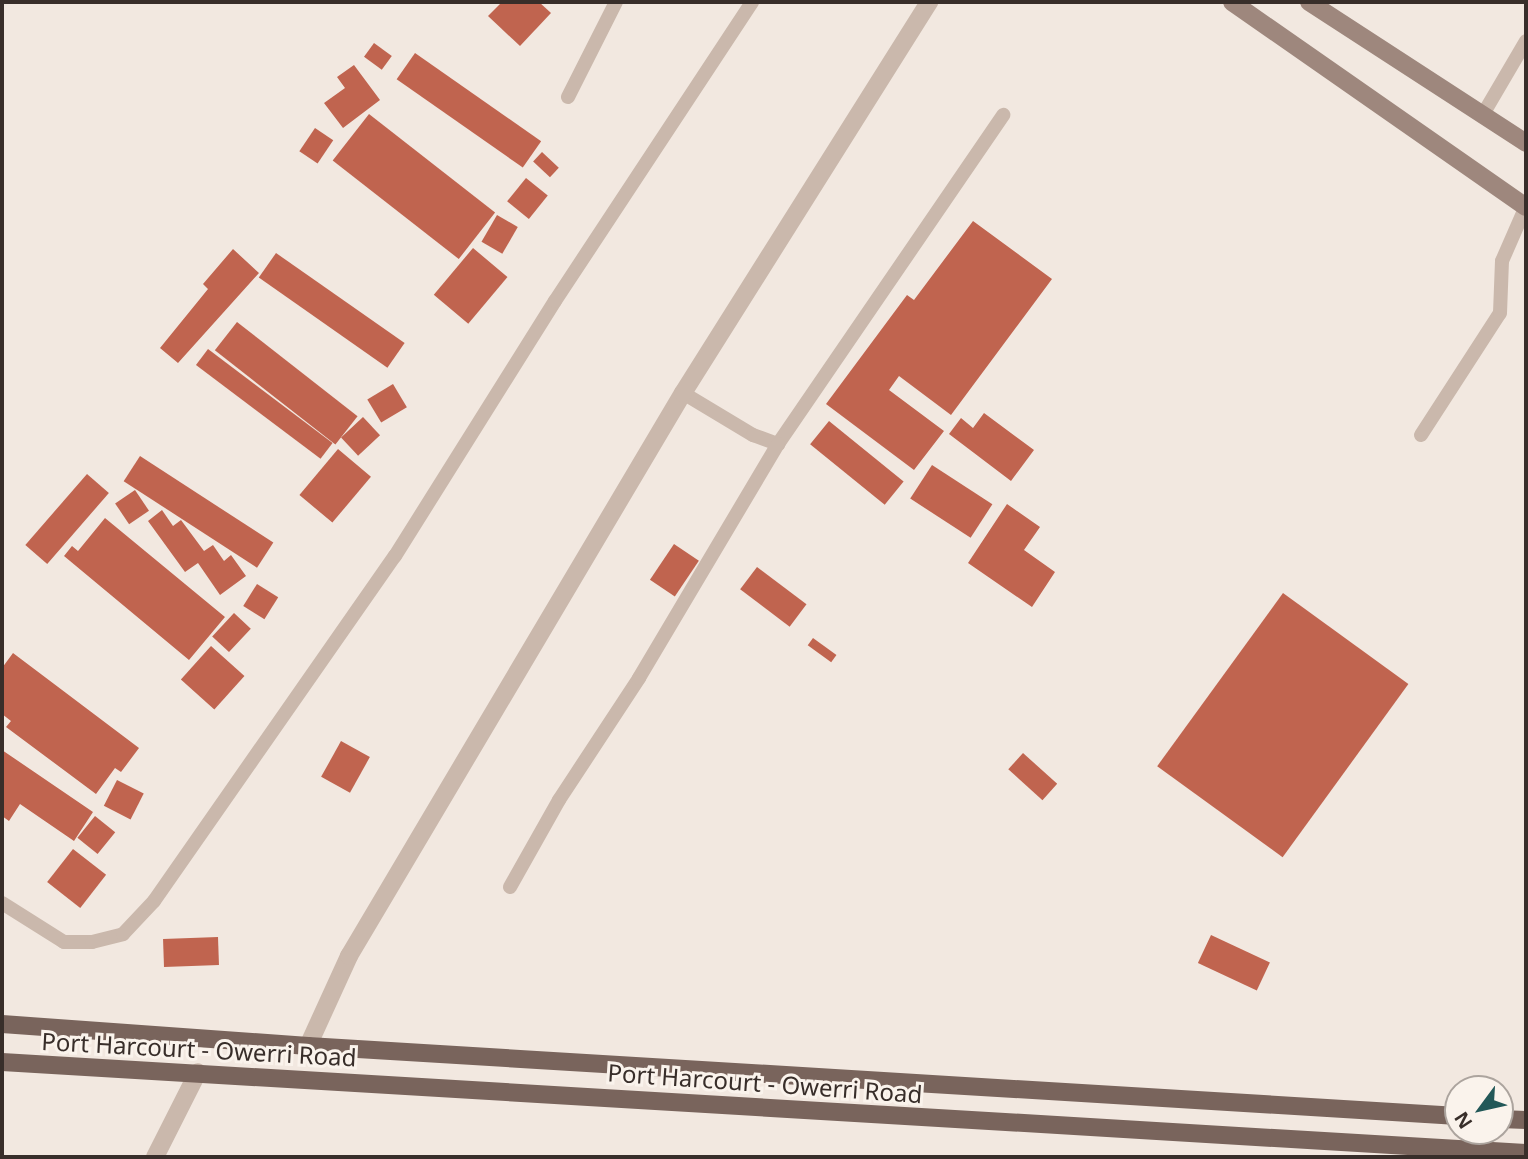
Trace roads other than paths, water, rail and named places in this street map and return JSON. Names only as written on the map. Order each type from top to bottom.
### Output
[{"type":"main road","name":"Port Harcourt - Owerri Road","points":[[2,1024],[308,1046],[1444,1115]]},
{"type":"main road","name":"Port Harcourt - Owerri Road","points":[[2,1062],[1526,1153]]},
{"type":"street","points":[[308,1046],[349,956],[683,393],[929,2]]},
{"type":"street","points":[[1232,2],[1526,206]]},
{"type":"street","points":[[1309,2],[1526,143]]},
{"type":"street","points":[[155,1157],[198,1072]]},
{"type":"lane","points":[[569,97],[616,2]]},
{"type":"lane","points":[[2,903],[64,942],[92,942],[123,934],[154,901],[395,556],[555,301],[752,2]]},
{"type":"lane","points":[[1482,116],[1526,41]]},
{"type":"lane","points":[[510,887],[559,800],[639,678],[778,444],[1003,115]]},
{"type":"lane","points":[[1421,435],[1500,313],[1502,261],[1526,206]]},
{"type":"lane","points":[[683,393],[754,435],[778,444]]}]
